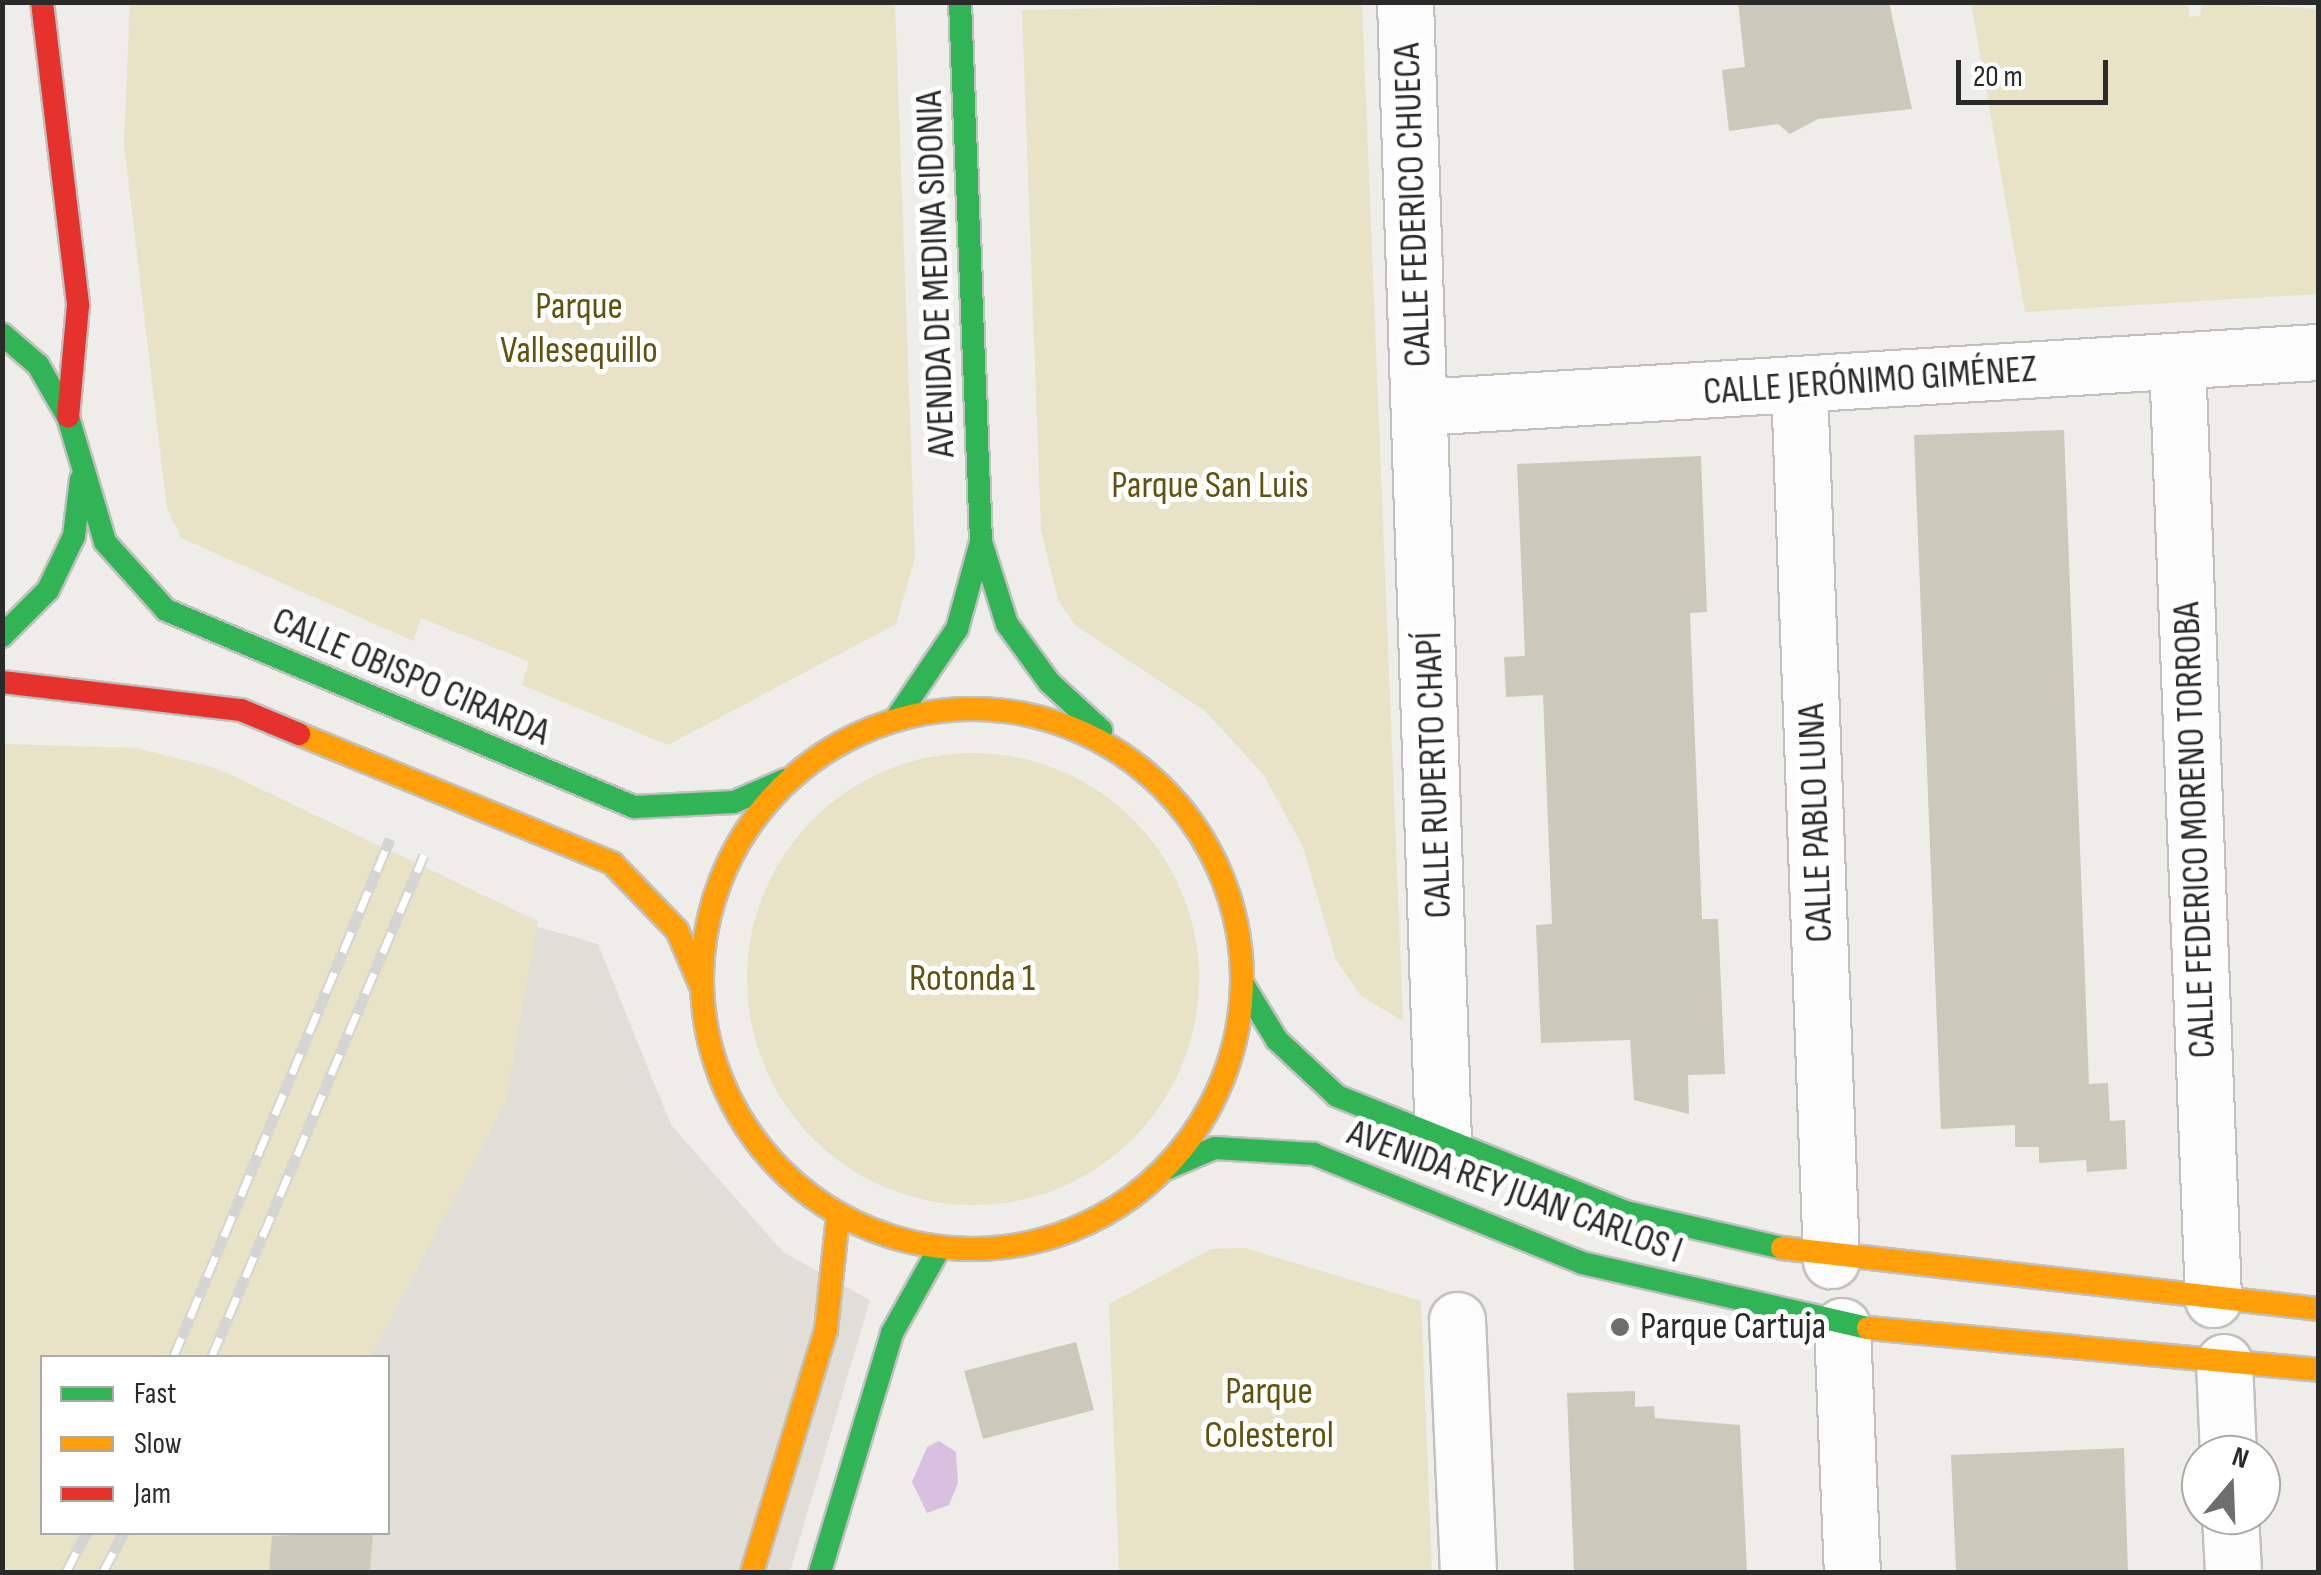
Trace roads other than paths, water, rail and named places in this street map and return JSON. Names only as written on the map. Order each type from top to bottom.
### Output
[{"type":"main road","name":"CALLE OBISPO CIRARDA","points":[[42,2],[57,84],[78,304],[68,416],[81,476],[105,542],[136,586],[198,626],[634,806],[734,802],[788,779]]},
{"type":"main road","name":"AVENIDA DE MEDINA SIDONIA","points":[[960,2],[981,542],[1007,624],[1049,682],[1136,763],[1203,840],[1233,902],[1244,986]]},
{"type":"main road","points":[[57,84],[72,19]]},
{"type":"main road","name":"CALLE OBISPO CIRARDA","points":[[2,334],[38,365],[68,416]]},
{"type":"main road","name":"CALLE OBISPO CIRARDA","points":[[2,636],[48,590],[74,536],[81,476]]},
{"type":"main road","name":"AVENIDA DE MEDINA SIDONIA","points":[[896,719],[957,629],[981,542]]},
{"type":"main road","points":[[2,682],[241,710],[612,863],[676,930],[700,984],[710,1054],[738,1118],[782,1172],[838,1215],[939,1249],[1063,1235],[1119,1208],[1168,1168],[1208,1114],[1235,1053],[1244,986]]},
{"type":"main road","points":[[700,984],[722,872],[788,779],[838,743],[896,719],[959,708],[1022,713],[1136,763]]},
{"type":"main road","name":"AVENIDA REY JUAN CARLOS I","points":[[1244,986],[1277,1040],[1337,1096],[1443,1142],[1625,1212],[1831,1260],[2318,1309]]},
{"type":"main road","name":"AVENIDA REY JUAN CARLOS I","points":[[1168,1168],[1215,1148],[1314,1154],[1582,1263],[1842,1326],[2318,1370]]},
{"type":"main road","points":[[752,1572],[826,1330],[838,1215]]},
{"type":"main road","points":[[820,1572],[892,1334],[939,1249]]},
{"type":"street","name":"CALLE FEDERICO CHUECA","points":[[1405,2],[1421,408]]},
{"type":"street","name":"CALLE JERÓNIMO GIMÉNEZ","points":[[1421,408],[2318,352]]},
{"type":"street","name":"CALLE FEDERICO MORENO TORROBA","points":[[2177,361],[2213,1299]]},
{"type":"street","name":"CALLE PABLO LUNA","points":[[1799,386],[1831,1260]]},
{"type":"street","name":"CALLE RUPERTO CHAPÍ","points":[[1421,408],[1443,1142]]},
{"type":"street","points":[[1457,1320],[1468,1572]]},
{"type":"street","points":[[1842,1326],[1852,1572]]},
{"type":"street","points":[[2224,1362],[2227,1435]]},
{"type":"street","points":[[2231,1535],[2232,1572]]},
{"type":"railway","points":[[174,1355],[390,839]]},
{"type":"railway","points":[[212,1355],[424,855]]},
{"type":"railway","points":[[66,1572],[85,1535]]},
{"type":"railway","points":[[103,1572],[122,1535]]},
{"type":"place","name":"Parque Cartuja","points":[[1620,1327]]},
{"type":"park label","name":"Parque Vallesequillo","points":[[579,328]]},
{"type":"park label","name":"Parque San Luis","points":[[1210,486]]},
{"type":"park label","name":"Rotonda 1","points":[[972,979]]},
{"type":"park label","name":"Parque Colesterol","points":[[1269,1414]]}]
